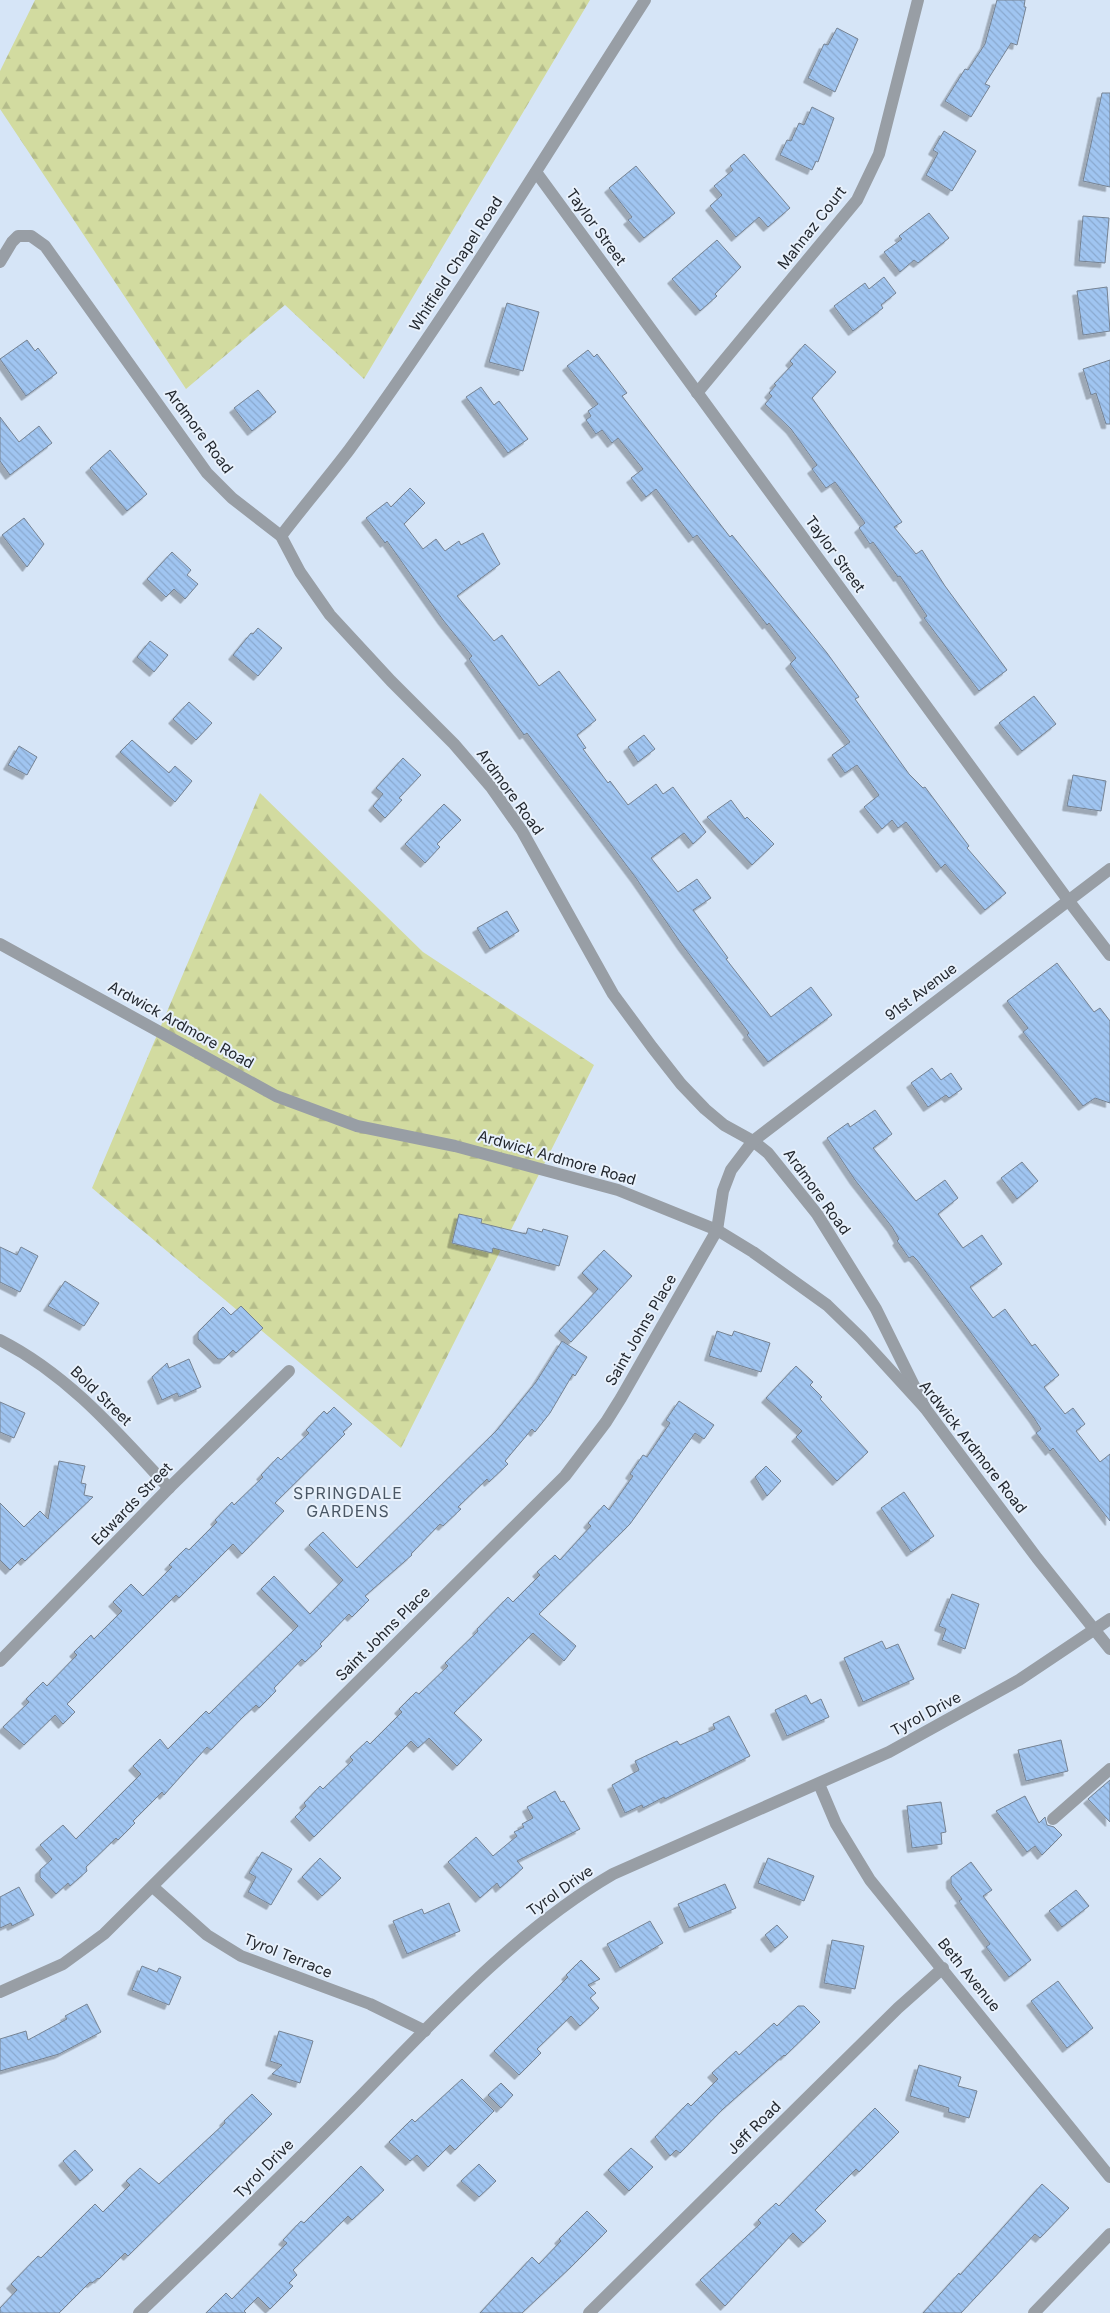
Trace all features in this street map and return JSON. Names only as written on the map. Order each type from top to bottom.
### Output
[{"type":"street","name":"Whitfield Chapel Road","points":[[281,536],[348,451],[423,345],[645,0]]},
{"type":"street","name":"Mahnaz Court","points":[[697,393],[857,200],[879,154],[918,0]]},
{"type":"street","name":"Taylor Street","points":[[536,172],[1110,955]]},
{"type":"street","name":"Ardmore Road","points":[[0,262],[18,236],[25,234],[37,240],[56,260],[207,473],[232,498],[281,536],[300,572],[330,616],[390,681],[454,744],[491,787],[522,831],[613,994],[652,1047],[681,1084],[705,1109],[724,1126],[753,1141],[780,1166],[817,1214],[876,1309],[925,1408]]},
{"type":"street","name":"91st Avenue","points":[[717,1230],[723,1191],[731,1170],[753,1141],[1110,869]]},
{"type":"street","name":"Ardwick Ardmore Road","points":[[0,944],[276,1096],[314,1112],[357,1126],[455,1146],[618,1190],[717,1230],[753,1252],[826,1305],[861,1338],[925,1408],[1037,1558],[1110,1649]]},
{"type":"street","name":"Saint Johns Place","points":[[0,1992],[55,1968],[84,1951],[153,1887],[565,1476],[600,1430],[621,1398],[717,1230]]},
{"type":"street","name":"Bold Street","points":[[0,1340],[58,1376],[81,1395],[169,1488]]},
{"type":"street","name":"Edwards Street","points":[[0,1661],[169,1488],[289,1371]]},
{"type":"street","name":"Tyrol Drive","points":[[139,2313],[425,2031],[546,1917],[577,1895],[613,1874],[889,1752],[961,1714],[1019,1680],[1110,1619]]},
{"type":"street","points":[[1053,1818],[1110,1769]]},
{"type":"street","name":"Beth Avenue","points":[[819,1784],[836,1824],[870,1880],[1110,2177]]},
{"type":"street","name":"Tyrol Terrace","points":[[153,1887],[207,1935],[241,1956],[370,2004],[425,2031]]},
{"type":"street","name":"Jeff Road","points":[[590,2313],[898,2008],[943,1968]]},
{"type":"street","points":[[1034,2313],[1110,2234]]},
{"type":"green space","points":[[35,0],[590,0],[364,379],[285,305],[186,389],[0,109],[0,71]]},
{"type":"green space","points":[[260,793],[423,952],[594,1065],[401,1448],[92,1188]]},
{"type":"building","points":[[997,0],[1025,0],[1024,7],[1026,7],[1017,45],[1011,43],[985,84],[990,86],[971,117],[945,101],[965,69],[968,70],[985,44]]},
{"type":"building","points":[[837,28],[858,39],[835,92],[808,78],[824,44],[828,45]]},
{"type":"building","points":[[1102,93],[1110,93],[1110,187],[1083,181]]},
{"type":"building","points":[[812,107],[834,118],[818,162],[816,161],[812,170],[780,155],[787,140],[791,141],[799,123],[804,125]]},
{"type":"building","points":[[944,131],[976,151],[952,191],[926,175],[938,153],[933,150]]},
{"type":"building","points":[[744,154],[790,208],[768,227],[759,217],[736,237],[710,206],[722,195],[714,186],[733,170],[730,166]]},
{"type":"building","points":[[636,166],[675,213],[644,238],[628,220],[632,217],[609,188]]},
{"type":"building","points":[[929,213],[949,238],[918,263],[914,260],[900,272],[884,252],[902,239],[899,236]]},
{"type":"building","points":[[1083,216],[1109,218],[1105,263],[1079,261]]},
{"type":"building","points":[[717,240],[741,267],[715,294],[717,296],[700,311],[672,279]]},
{"type":"building","points":[[884,277],[896,293],[881,305],[883,308],[853,331],[834,306],[865,283],[869,289]]},
{"type":"building","points":[[1107,287],[1110,331],[1083,335],[1077,291]]},
{"type":"building","points":[[507,303],[539,312],[523,371],[489,362]]},
{"type":"building","points":[[27,340],[35,351],[38,348],[57,373],[26,396],[0,359]]},
{"type":"building","points":[[805,344],[836,372],[812,398],[902,522],[894,527],[916,554],[922,550],[945,586],[1007,670],[979,691],[924,618],[927,616],[900,576],[898,577],[873,542],[870,544],[859,528],[865,523],[835,482],[826,488],[812,469],[817,465],[791,429],[765,404],[772,396],[769,393],[776,385],[774,384],[793,364],[790,361]]},
{"type":"building","points":[[588,350],[594,357],[597,354],[627,393],[622,396],[730,537],[732,535],[827,653],[859,697],[855,699],[909,774],[923,788],[925,787],[969,846],[967,848],[1006,893],[985,910],[945,864],[941,868],[906,822],[898,828],[892,820],[882,829],[864,807],[879,795],[857,765],[845,773],[832,755],[850,742],[790,664],[796,658],[769,623],[767,625],[697,535],[693,538],[656,489],[646,497],[631,478],[643,469],[618,438],[612,443],[602,430],[596,434],[586,420],[591,416],[588,411],[598,404],[567,366]]},
{"type":"building","points":[[1110,360],[1110,424],[1106,424],[1096,393],[1091,395],[1083,369]]},
{"type":"building","points":[[481,387],[494,405],[499,401],[528,439],[508,453],[466,397]]},
{"type":"building","points":[[258,390],[276,412],[252,431],[234,408]]},
{"type":"building","points":[[0,417],[19,442],[39,426],[52,443],[10,475],[0,461]]},
{"type":"building","points":[[110,450],[147,494],[127,511],[90,468]]},
{"type":"building","points":[[410,488],[425,503],[404,524],[423,549],[436,539],[445,551],[459,541],[461,545],[483,533],[500,564],[457,596],[494,641],[502,635],[539,686],[559,671],[596,720],[577,735],[586,748],[583,749],[608,783],[610,781],[628,805],[656,784],[663,794],[673,787],[706,832],[693,844],[684,833],[651,858],[678,892],[697,879],[711,898],[693,910],[728,958],[726,959],[771,1017],[811,987],[832,1015],[768,1062],[636,878],[527,733],[524,735],[469,659],[472,656],[443,620],[387,541],[385,543],[366,518],[387,502],[391,507]]},
{"type":"building","points":[[24,518],[44,544],[27,567],[2,535]]},
{"type":"building","points":[[172,552],[191,570],[187,575],[198,584],[185,599],[174,589],[166,597],[147,579]]},
{"type":"building","points":[[258,628],[282,648],[258,676],[233,655],[251,633],[253,634]]},
{"type":"building","points":[[150,641],[168,655],[154,672],[137,657]]},
{"type":"building","points":[[1034,696],[1056,724],[1022,751],[999,723]]},
{"type":"building","points":[[189,702],[212,723],[196,740],[173,719]]},
{"type":"building","points":[[644,735],[655,749],[638,762],[628,747]]},
{"type":"building","points":[[132,740],[169,773],[175,766],[192,781],[175,802],[120,752]]},
{"type":"building","points":[[19,746],[37,757],[27,775],[8,765]]},
{"type":"building","points":[[403,758],[421,775],[399,798],[402,800],[385,818],[373,806],[383,794],[376,788]]},
{"type":"building","points":[[1073,775],[1106,781],[1101,811],[1067,806]]},
{"type":"building","points":[[731,800],[745,819],[747,817],[774,844],[752,865],[707,817]]},
{"type":"building","points":[[444,804],[461,820],[437,844],[440,847],[425,863],[405,844]]},
{"type":"building","points":[[507,911],[519,931],[490,949],[477,928]]},
{"type":"building","points":[[1057,963],[1094,1012],[1100,1008],[1110,1021],[1110,1103],[1095,1098],[1083,1106],[1023,1032],[1028,1028],[1007,1001]]},
{"type":"building","points":[[932,1068],[941,1080],[951,1073],[962,1089],[949,1098],[946,1095],[928,1107],[911,1083]]},
{"type":"building","points":[[875,1110],[892,1134],[873,1148],[916,1201],[945,1180],[958,1198],[938,1214],[963,1248],[982,1235],[1002,1264],[970,1287],[993,1318],[1005,1309],[1032,1346],[1035,1344],[1059,1375],[1044,1387],[1065,1414],[1073,1408],[1085,1424],[1076,1431],[1100,1462],[1110,1454],[1110,1521],[1053,1448],[1050,1451],[1036,1433],[1041,1429],[1034,1418],[917,1260],[913,1256],[909,1258],[897,1241],[899,1239],[892,1227],[855,1180],[827,1138],[848,1123],[850,1127]]},
{"type":"building","points":[[1022,1162],[1038,1181],[1017,1199],[1001,1178]]},
{"type":"building","points":[[459,1214],[482,1219],[481,1223],[526,1234],[528,1228],[542,1232],[543,1229],[568,1236],[559,1266],[493,1248],[492,1253],[452,1243]]},
{"type":"building","points":[[0,1247],[17,1255],[21,1247],[38,1256],[20,1292],[0,1282]]},
{"type":"building","points":[[604,1250],[632,1276],[571,1342],[559,1331],[598,1289],[582,1273]]},
{"type":"building","points":[[65,1281],[99,1303],[84,1326],[48,1306]]},
{"type":"building","points":[[241,1306],[263,1328],[236,1353],[233,1350],[224,1359],[218,1359],[198,1339],[198,1332],[223,1307],[231,1315]]},
{"type":"building","points":[[717,1331],[732,1336],[734,1331],[770,1343],[761,1372],[709,1356]]},
{"type":"building","points":[[562,1341],[587,1357],[575,1376],[573,1374],[550,1413],[535,1432],[532,1429],[505,1461],[508,1464],[489,1482],[487,1479],[458,1507],[461,1509],[443,1526],[440,1524],[412,1555],[365,1596],[369,1600],[352,1617],[349,1614],[320,1644],[322,1646],[305,1662],[302,1659],[274,1688],[276,1691],[259,1708],[256,1705],[211,1750],[207,1747],[164,1795],[162,1792],[133,1821],[135,1823],[118,1840],[116,1838],[86,1867],[87,1871],[70,1886],[68,1883],[56,1894],[40,1877],[40,1870],[52,1859],[40,1845],[63,1825],[76,1839],[141,1774],[133,1766],[160,1739],[168,1749],[206,1711],[209,1714],[298,1626],[261,1589],[274,1576],[310,1614],[343,1580],[309,1545],[323,1532],[357,1568],[497,1430],[536,1382]]},
{"type":"building","points":[[189,1359],[201,1387],[179,1397],[177,1393],[162,1400],[152,1377],[167,1363],[169,1368]]},
{"type":"building","points":[[796,1366],[813,1382],[810,1385],[822,1397],[820,1399],[868,1452],[837,1481],[796,1437],[802,1431],[766,1398]]},
{"type":"building","points":[[679,1401],[714,1425],[704,1439],[695,1433],[630,1524],[539,1614],[576,1646],[564,1661],[533,1633],[454,1713],[482,1740],[457,1766],[429,1738],[418,1748],[411,1741],[314,1837],[295,1817],[306,1806],[304,1803],[320,1786],[323,1789],[353,1760],[350,1757],[367,1741],[370,1744],[402,1712],[399,1709],[416,1692],[419,1694],[448,1666],[445,1663],[478,1631],[477,1629],[508,1597],[513,1602],[540,1575],[537,1572],[555,1555],[560,1560],[591,1526],[588,1523],[604,1505],[609,1510],[633,1476],[630,1474],[643,1455],[647,1457],[670,1423],[666,1420]]},
{"type":"building","points":[[0,1402],[25,1413],[14,1438],[0,1432]]},
{"type":"building","points":[[334,1407],[352,1424],[343,1432],[345,1434],[275,1503],[284,1511],[242,1554],[233,1544],[179,1598],[176,1595],[67,1704],[75,1712],[63,1724],[55,1715],[24,1745],[3,1727],[29,1702],[26,1699],[43,1682],[47,1686],[77,1655],[74,1652],[91,1635],[94,1639],[122,1611],[113,1602],[131,1584],[143,1596],[172,1567],[169,1565],[186,1548],[189,1550],[217,1522],[215,1520],[232,1502],[234,1505],[263,1477],[261,1475],[278,1457],[281,1460],[309,1433],[306,1430],[324,1411],[327,1414]]},
{"type":"building","points":[[59,1461],[85,1466],[81,1483],[86,1484],[84,1495],[93,1497],[25,1561],[22,1558],[10,1570],[0,1560],[0,1503],[24,1527],[40,1511],[48,1519]]},
{"type":"building","points":[[766,1466],[781,1481],[767,1496],[755,1477]]},
{"type":"building","points":[[904,1492],[934,1536],[911,1552],[881,1508]]},
{"type":"building","points":[[952,1594],[979,1604],[965,1649],[942,1640],[946,1629],[939,1626]]},
{"type":"building","points":[[882,1641],[886,1649],[898,1644],[914,1679],[863,1702],[844,1658]]},
{"type":"building","points":[[806,1695],[811,1704],[821,1699],[829,1717],[787,1736],[775,1710]]},
{"type":"building","points":[[729,1716],[750,1756],[665,1799],[664,1797],[643,1808],[642,1805],[625,1813],[612,1785],[639,1770],[635,1761],[677,1741],[680,1745],[715,1729],[713,1724]]},
{"type":"building","points":[[1061,1740],[1068,1771],[1026,1781],[1018,1750]]},
{"type":"building","points":[[1110,1780],[1110,1822],[1088,1799]]},
{"type":"building","points":[[555,1791],[561,1802],[564,1801],[580,1829],[517,1861],[523,1868],[500,1888],[497,1883],[480,1898],[448,1862],[476,1837],[493,1856],[517,1836],[514,1832],[524,1827],[522,1824],[533,1818],[527,1807]]},
{"type":"building","points":[[1025,1796],[1039,1823],[1045,1817],[1047,1825],[1054,1827],[1062,1835],[1042,1855],[1035,1846],[1027,1852],[996,1811]]},
{"type":"building","points":[[941,1802],[946,1832],[941,1833],[942,1844],[912,1848],[907,1806]]},
{"type":"building","points":[[262,1852],[292,1869],[271,1905],[248,1892],[256,1877],[249,1873]]},
{"type":"building","points":[[320,1858],[341,1878],[322,1896],[302,1877]]},
{"type":"building","points":[[768,1858],[814,1876],[804,1901],[758,1883]]},
{"type":"building","points":[[971,1862],[992,1890],[983,1896],[1031,1960],[1009,1977],[986,1947],[990,1944],[959,1901],[962,1899],[951,1884],[951,1877]]},
{"type":"building","points":[[725,1884],[736,1908],[689,1928],[678,1904]]},
{"type":"building","points":[[19,1887],[34,1915],[12,1926],[11,1923],[0,1928],[0,1897]]},
{"type":"building","points":[[1076,1890],[1089,1906],[1062,1927],[1049,1911]]},
{"type":"building","points":[[449,1903],[460,1931],[407,1954],[393,1921],[422,1909],[424,1914]]},
{"type":"building","points":[[650,1921],[663,1943],[620,1968],[607,1944]]},
{"type":"building","points":[[777,1925],[788,1937],[775,1948],[765,1935]]},
{"type":"building","points":[[832,1940],[864,1946],[855,1989],[824,1983]]},
{"type":"building","points":[[581,1960],[600,1979],[588,1985],[596,1993],[590,1998],[599,2008],[580,2026],[571,2016],[537,2049],[541,2053],[519,2075],[494,2051],[568,1977],[566,1975]]},
{"type":"building","points":[[142,1966],[157,1972],[159,1968],[181,1977],[169,2005],[132,1990]]},
{"type":"building","points":[[1058,1981],[1093,2028],[1067,2048],[1031,2001]]},
{"type":"building","points":[[87,2004],[101,2032],[59,2054],[0,2071],[0,2039],[26,2031],[28,2040],[67,2019],[65,2016]]},
{"type":"building","points":[[798,2006],[804,2006],[820,2022],[785,2056],[723,2109],[680,2153],[676,2150],[670,2156],[655,2137],[688,2103],[691,2106],[718,2079],[712,2073],[736,2051],[739,2055],[774,2023],[777,2026]]},
{"type":"building","points":[[279,2031],[313,2041],[300,2083],[272,2074],[282,2065],[270,2061]]},
{"type":"building","points":[[919,2065],[961,2077],[958,2086],[977,2091],[969,2118],[948,2112],[949,2108],[910,2096]]},
{"type":"building","points":[[462,2079],[494,2111],[455,2150],[450,2145],[428,2167],[417,2155],[410,2161],[389,2142],[412,2119],[415,2122]]},
{"type":"building","points":[[501,2083],[513,2095],[501,2108],[488,2095]]},
{"type":"building","points":[[252,2094],[272,2114],[128,2256],[125,2253],[99,2279],[92,2283],[90,2282],[59,2313],[0,2313],[0,2308],[17,2290],[11,2284],[38,2256],[41,2258],[95,2204],[103,2212],[130,2185],[126,2181],[140,2168],[159,2184],[225,2123],[224,2121]]},
{"type":"building","points":[[875,2108],[899,2132],[859,2172],[856,2169],[815,2210],[826,2221],[803,2243],[793,2233],[725,2306],[700,2280],[761,2223],[758,2220],[776,2203],[779,2206]]},
{"type":"building","points":[[631,2148],[653,2167],[629,2191],[608,2170]]},
{"type":"building","points":[[75,2150],[93,2170],[80,2181],[63,2161]]},
{"type":"building","points":[[479,2164],[496,2181],[479,2197],[461,2181]]},
{"type":"building","points":[[361,2166],[384,2190],[352,2220],[348,2216],[293,2270],[297,2275],[289,2283],[293,2286],[270,2309],[258,2297],[244,2311],[246,2313],[206,2313],[226,2293],[232,2299],[287,2243],[283,2240],[301,2221],[304,2223]]},
{"type":"building","points":[[1042,2184],[1069,2208],[1040,2238],[1035,2234],[961,2313],[923,2313],[959,2273],[960,2275]]},
{"type":"building","points":[[587,2211],[607,2231],[571,2267],[522,2313],[480,2313],[532,2257],[539,2264],[561,2241],[559,2239]]},
{"type":"district","name":"SPRINGDALE GARDENS","points":[[348,1502]]}]
